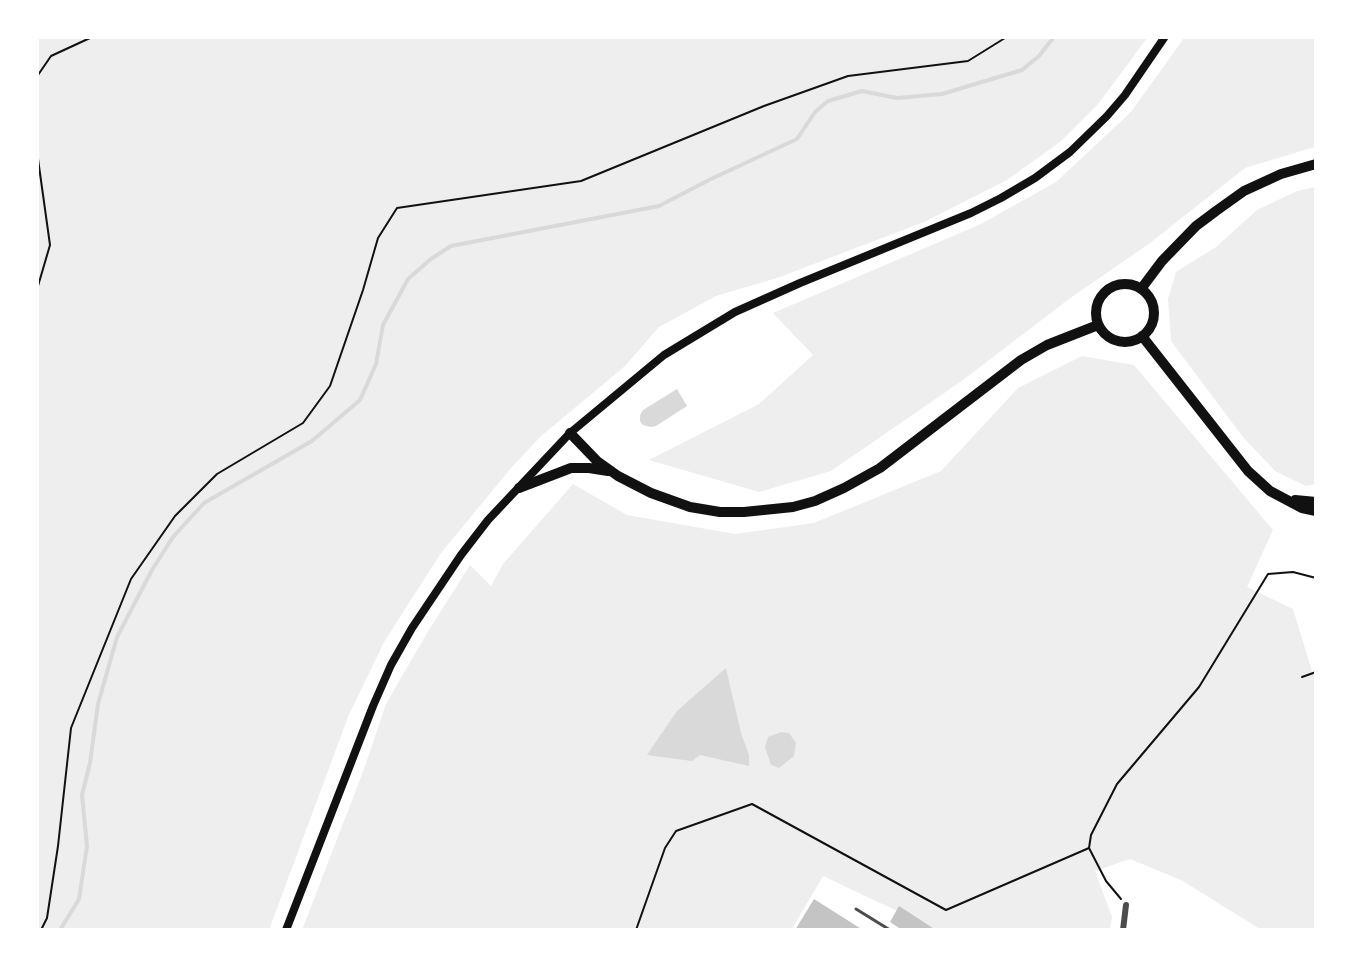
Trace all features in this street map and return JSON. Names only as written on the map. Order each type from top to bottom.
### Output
[{"type":"highway","points":[[1141,289],[1162,261],[1196,226],[1216,211],[1244,191],[1281,174],[1316,164]]},
{"type":"highway","points":[[1123,283],[1132,284],[1141,289],[1149,295],[1155,309],[1154,321],[1150,328],[1133,341],[1118,342],[1106,335],[1098,325],[1095,309],[1100,296],[1110,287],[1123,283]]},
{"type":"highway","points":[[570,433],[611,472],[651,493],[690,507],[720,512],[768,511],[814,501],[880,468],[1021,360],[1047,345],[1098,325]]},
{"type":"highway","points":[[1142,336],[1248,471],[1270,490],[1302,508],[1316,511]]},
{"type":"highway","points":[[519,488],[571,468],[611,472]]},
{"type":"highway","points":[[1288,500],[1316,502]]},
{"type":"main road","points":[[286,930],[352,757],[391,665],[412,628],[461,555],[488,520],[570,433],[664,355],[735,312],[961,217],[1001,198],[1035,178],[1070,152],[1107,116],[1125,95],[1164,38]]},
{"type":"street","points":[[1123,930],[1126,905]]},
{"type":"lane","points":[[856,909],[890,930]]},
{"type":"path","points":[[38,75],[51,56],[90,38]]},
{"type":"path","points":[[41,930],[46,918],[58,846],[71,728],[131,579],[176,516],[217,474],[303,423],[330,386],[378,238],[397,208],[581,181],[764,106],[848,75],[968,61],[1005,38]]},
{"type":"path","points":[[38,159],[50,245],[38,286]]},
{"type":"path","points":[[1126,905],[1106,881],[1089,848],[1091,835],[1117,784],[1199,687],[1268,574],[1293,572],[1316,578]]},
{"type":"path","points":[[1302,677],[1316,672]]},
{"type":"path","points":[[636,930],[665,848],[676,831],[752,804],[946,910],[1089,848]]},
{"type":"shaded area","points":[[38,38],[1147,38],[1099,103],[1060,142],[1007,180],[924,222],[777,278],[716,296],[659,327],[625,366],[541,436],[511,468],[441,553],[384,642],[348,717],[269,930],[38,929]]},
{"type":"shaded area","points":[[1184,38],[1315,38],[1315,147],[1245,168],[1150,243],[1069,299],[963,380],[831,471],[759,492],[649,460],[759,404],[813,355],[773,313],[981,224],[1056,182],[1131,112]]},
{"type":"shaded area","points":[[1315,187],[1316,484],[1306,486],[1275,471],[1243,437],[1171,341],[1168,299],[1176,272],[1216,247],[1257,210],[1297,191]]},
{"type":"shaded area","points":[[1082,356],[1134,365],[1273,530],[1247,587],[1293,609],[1315,681],[1315,929],[1260,929],[1181,880],[1130,859],[1095,871],[1112,917],[1110,929],[935,929],[823,876],[792,929],[302,930],[364,769],[386,704],[427,633],[470,565],[491,586],[503,564],[573,484],[627,515],[735,534],[814,523],[941,471],[1018,388]]},
{"type":"shaded area","points":[[677,389],[687,406],[656,426],[643,425],[640,415],[643,410]]},
{"type":"shaded area","points":[[726,668],[741,733],[749,755],[749,766],[700,755],[692,761],[647,755],[677,711]]},
{"type":"shaded area","points":[[781,732],[789,733],[796,743],[794,756],[779,768],[771,765],[765,747],[768,737]]},
{"type":"building","points":[[814,899],[863,930],[795,930]]},
{"type":"building","points":[[899,906],[936,930],[902,930],[890,922]]},
{"type":"waterway","points":[[60,930],[79,899],[87,846],[82,795],[90,763],[98,704],[117,637],[152,570],[173,537],[204,503],[312,441],[360,400],[376,364],[383,325],[408,279],[431,259],[451,246],[659,206],[797,139],[815,112],[828,101],[862,91],[897,98],[942,94],[1022,70],[1039,56],[1053,38]]}]
